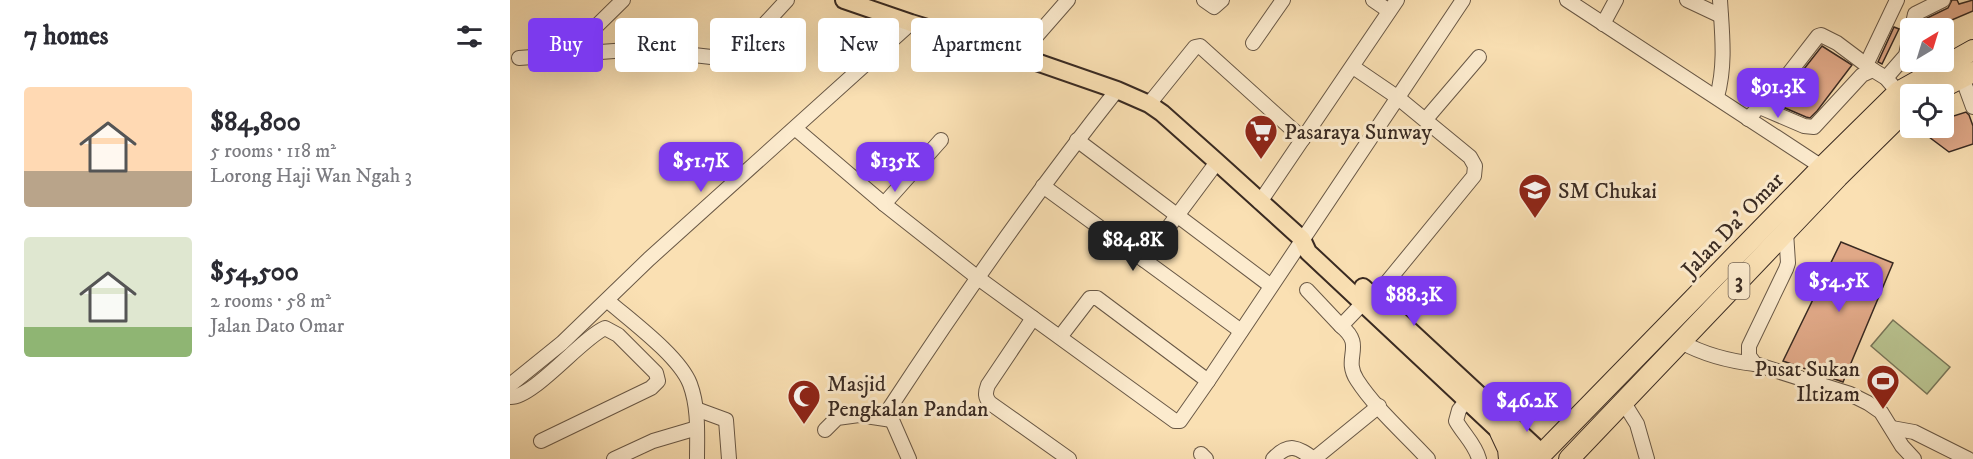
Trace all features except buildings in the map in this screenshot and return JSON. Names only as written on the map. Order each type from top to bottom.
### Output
[{"type":"highway","name":"Jalan Da' Omar","points":[[1542,458],[1822,166],[1898,92],[1973,50]]},
{"type":"highway","points":[[1948,84],[1967,74]]},
{"type":"highway","name":"3","points":[[1569,459],[1838,177],[1898,92]]},
{"type":"highway","points":[[1542,458],[1633,386],[1646,379]]},
{"type":"highway","points":[[1500,432],[1508,449],[1509,459]]},
{"type":"main road","points":[[844,0],[911,23]]},
{"type":"main road","points":[[1043,64],[1117,90],[1149,104],[1162,113],[1302,239],[1315,243],[1368,300],[1500,432],[1542,458]]},
{"type":"main road","points":[[1368,300],[1542,458]]},
{"type":"street","points":[[603,20],[623,0]]},
{"type":"street","points":[[603,53],[641,49],[720,58],[733,54],[752,39],[787,0]]},
{"type":"street","points":[[1043,29],[1068,0]]},
{"type":"street","points":[[1204,0],[1214,7],[1221,0]]},
{"type":"street","points":[[1253,43],[1283,0]]},
{"type":"street","points":[[1260,202],[1393,6],[1373,0]]},
{"type":"street","points":[[796,129],[884,204],[978,278],[1175,421],[1183,418],[1463,0]]},
{"type":"street","points":[[1567,0],[1822,166]]},
{"type":"street","points":[[1603,24],[1616,0]]},
{"type":"street","points":[[1687,0],[1721,16]]},
{"type":"street","points":[[1717,97],[1724,57],[1720,0]]},
{"type":"street","points":[[1762,108],[1804,126],[1814,127],[1870,68],[1897,0]]},
{"type":"street","points":[[1914,18],[1915,14],[1943,0]]},
{"type":"street","points":[[510,385],[562,343],[649,259],[911,23]]},
{"type":"street","points":[[1748,118],[1757,109],[1762,108],[1818,36],[1824,35],[1837,43],[1898,92],[1902,72]]},
{"type":"street","points":[[1149,104],[1195,47],[1200,46],[1303,139]]},
{"type":"street","points":[[1426,120],[1479,57]]},
{"type":"street","points":[[519,58],[528,58]]},
{"type":"street","points":[[1341,326],[1368,300],[1474,176],[1475,166],[1470,157],[1426,120],[1353,67]]},
{"type":"street","points":[[1967,74],[1973,107]]},
{"type":"street","points":[[891,414],[978,278],[1077,140],[1117,90]]},
{"type":"street","points":[[884,204],[941,140]]},
{"type":"street","points":[[1077,140],[1271,286]]},
{"type":"street","points":[[1144,260],[1217,162]]},
{"type":"street","points":[[1043,186],[1241,331]]},
{"type":"street","points":[[1755,364],[1748,351],[1786,269],[1788,255],[1786,232]]},
{"type":"street","points":[[1306,290],[1349,332],[1354,349],[1350,360],[1357,379],[1428,459]]},
{"type":"street","points":[[1060,337],[1090,298],[1097,298],[1208,381]]},
{"type":"street","points":[[608,301],[672,358],[690,383],[696,409],[697,459]]},
{"type":"street","points":[[1033,318],[988,385],[985,391],[986,397],[990,404],[1069,459]]},
{"type":"street","points":[[510,397],[518,396],[535,384],[586,344],[597,332],[605,328],[618,335],[656,373],[658,381],[651,388],[541,441]]},
{"type":"street","points":[[1681,342],[1703,353],[1729,361],[1755,364],[1850,394],[1881,412],[1902,446],[1914,459]]},
{"type":"street","points":[[1467,400],[1459,410],[1456,421],[1464,435],[1476,448],[1479,459]]},
{"type":"street","points":[[1624,403],[1637,424],[1647,459]]},
{"type":"street","points":[[1273,459],[1279,452],[1289,447],[1299,449],[1314,459],[1379,406]]},
{"type":"street","points":[[696,409],[726,420],[729,459]]},
{"type":"street","points":[[825,430],[837,418],[891,414]]},
{"type":"street","points":[[891,414],[908,459]]},
{"type":"street","points":[[614,459],[653,441],[697,428]]},
{"type":"street","points":[[1892,428],[1914,432],[1968,459]]},
{"type":"green space","points":[[1893,320],[1950,367],[1927,394],[1871,346]]},
{"type":"place","name":"Pasaraya Sunway","points":[[1261,160]]},
{"type":"place","name":"SM Chukai","points":[[1535,219]]},
{"type":"place","name":"Pusat Sukan Iltizam","points":[[1883,410]]},
{"type":"place","name":"Masjid Pengkalan Pandan","points":[[804,425]]}]
